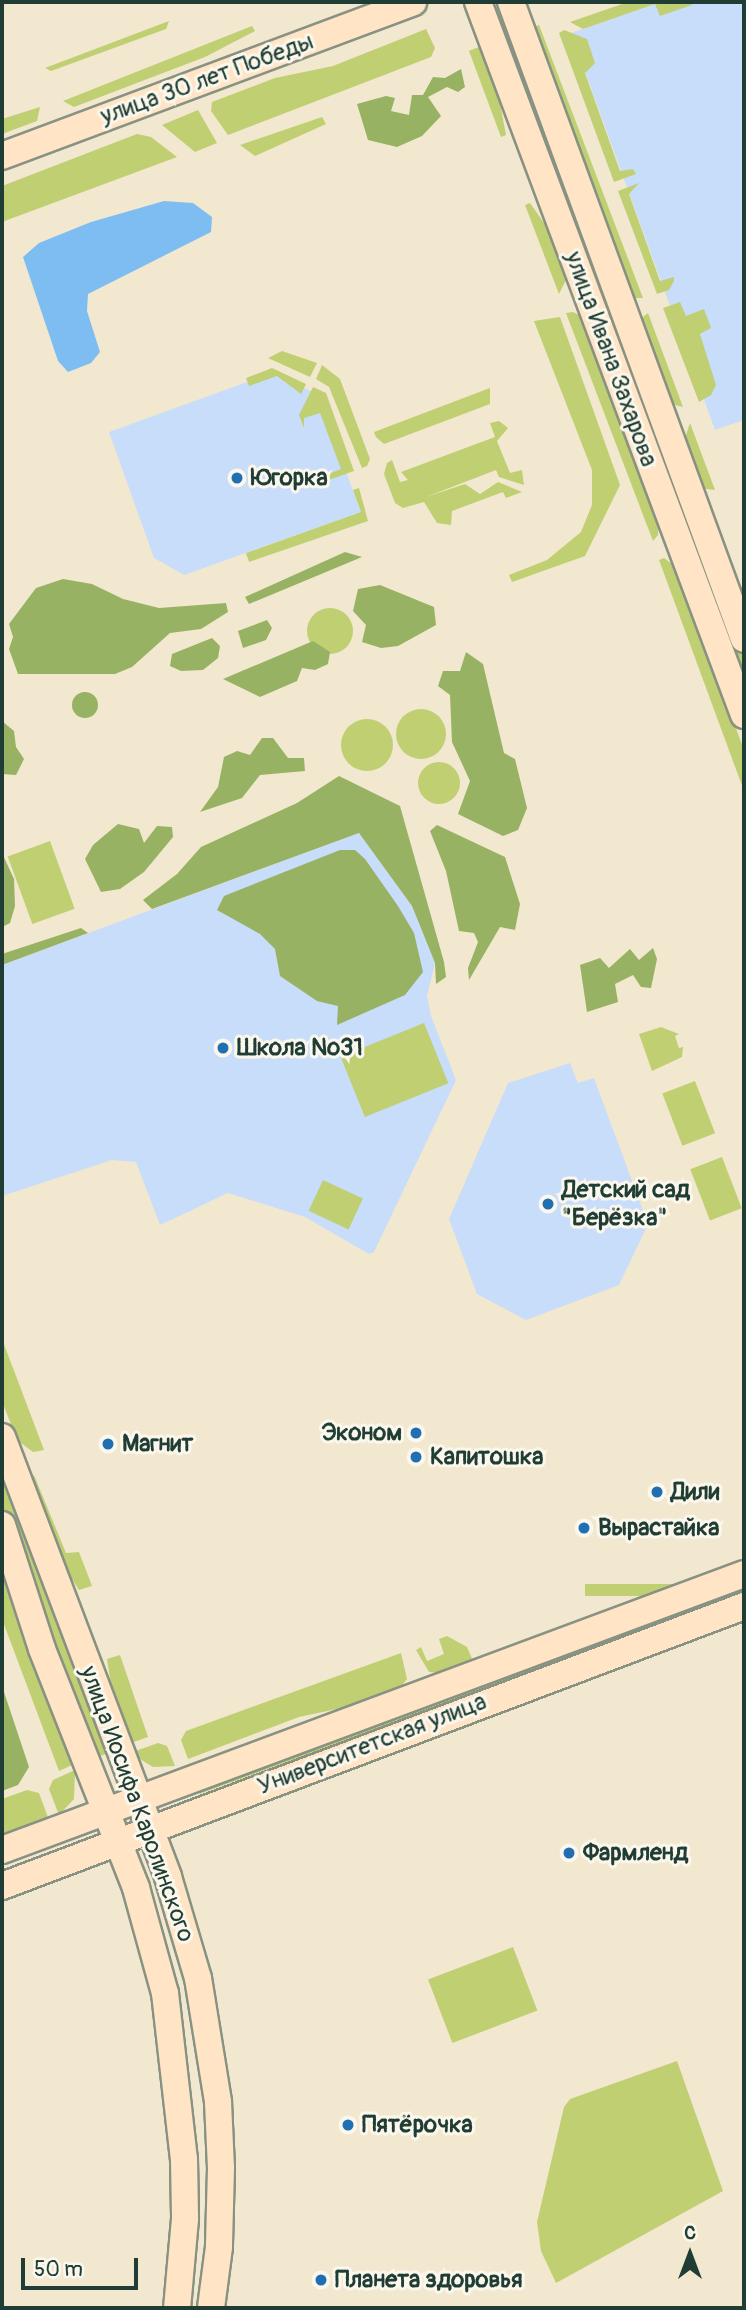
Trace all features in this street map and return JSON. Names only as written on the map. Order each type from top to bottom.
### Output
[{"type":"main road","name":"улица 30 лет Победы","points":[[2,156],[413,2]]},
{"type":"main road","name":"улица Ивана Захарова","points":[[478,2],[744,715]]},
{"type":"main road","name":"улица Ивана Захарова","points":[[511,2],[744,639]]},
{"type":"main road","name":"улица Иосифа Каролинского","points":[[2,1437],[150,1830],[198,1979],[213,2059],[221,2168],[219,2247],[211,2308]]},
{"type":"main road","name":"улица Иосифа Каролинского","points":[[2,1525],[43,1649],[118,1843],[149,1933],[177,2064],[186,2219],[177,2308]]},
{"type":"main road","name":"Университетская улица","points":[[2,1850],[744,1574]]},
{"type":"main road","name":"Университетская улица","points":[[2,1886],[744,1606]]},
{"type":"shaded area","points":[[661,2],[744,2],[744,420],[715,430],[571,33]]},
{"type":"shaded area","name":"Югорка","points":[[272,373],[317,394],[361,512],[184,575],[154,558],[109,432]]},
{"type":"shaded area","name":"Школа №31","points":[[359,833],[412,906],[435,963],[427,996],[431,1016],[456,1080],[374,1252],[369,1254],[305,1217],[228,1193],[160,1225],[136,1162],[112,1160],[2,1196],[2,965]]},
{"type":"shaded area","name":"Детский сад \"Берёзка\"","points":[[570,1063],[578,1083],[594,1078],[648,1224],[619,1285],[526,1320],[477,1294],[449,1219],[508,1083]]},
{"type":"green space","points":[[628,2],[690,2],[692,5],[660,16],[655,4],[583,29],[570,22]]},
{"type":"green space","points":[[169,21],[166,29],[51,71],[45,68]]},
{"type":"green space","points":[[539,25],[643,298],[632,298],[533,27]]},
{"type":"green space","points":[[252,26],[255,31],[205,57],[74,107],[63,101]]},
{"type":"green space","points":[[426,29],[435,48],[431,57],[228,135],[211,111],[212,102],[275,78],[333,66]]},
{"type":"green space","points":[[564,30],[587,39],[595,63],[585,73],[620,171],[633,169],[636,174],[614,182],[559,33]]},
{"type":"green space","points":[[505,36],[744,659],[742,670],[499,38]]},
{"type":"green space","points":[[481,46],[498,93],[506,135],[501,137],[469,51]]},
{"type":"green space","points":[[461,69],[465,87],[458,92],[447,87],[428,97],[441,116],[422,136],[397,147],[368,140],[357,104],[386,96],[395,98],[391,111],[409,115],[412,95],[423,95],[433,77],[445,78]]},
{"type":"green space","points":[[40,107],[37,121],[2,134],[2,119]]},
{"type":"green space","points":[[198,110],[217,143],[195,152],[162,125]]},
{"type":"green space","points":[[322,117],[326,124],[255,156],[240,145]]},
{"type":"green space","points":[[137,134],[151,137],[177,157],[2,222],[2,186]]},
{"type":"green space","points":[[639,183],[629,194],[660,281],[674,277],[669,290],[657,294],[618,191]]},
{"type":"green space","points":[[530,203],[549,230],[567,278],[559,294],[525,205]]},
{"type":"green space","points":[[680,302],[686,316],[704,309],[711,328],[700,334],[716,385],[711,395],[699,402],[663,308]]},
{"type":"green space","points":[[573,312],[581,316],[658,520],[658,535],[653,541],[566,313]]},
{"type":"green space","points":[[648,313],[683,407],[671,404],[639,320]]},
{"type":"green space","points":[[560,317],[620,485],[585,556],[512,582],[509,575],[547,560],[581,532],[592,505],[592,470],[534,321]]},
{"type":"green space","points":[[282,351],[317,363],[310,377],[268,358]]},
{"type":"green space","points":[[322,365],[340,379],[370,459],[367,466],[362,468],[329,387],[316,379]]},
{"type":"green space","points":[[272,368],[306,384],[301,394],[277,376],[249,386],[246,378]]},
{"type":"green space","points":[[313,387],[326,393],[354,471],[326,481],[320,469],[326,475],[341,469],[320,413],[304,418],[304,428],[299,415]]},
{"type":"green space","points":[[490,388],[490,404],[384,444],[376,437],[374,432]]},
{"type":"green space","points":[[499,421],[508,428],[497,441],[510,473],[522,470],[524,485],[499,477],[496,470],[426,497],[465,484],[480,494],[498,482],[522,492],[506,498],[503,492],[452,511],[451,525],[437,523],[424,502],[403,508],[395,503],[384,474],[387,463],[392,460],[400,482],[408,480],[401,472],[495,437],[490,423]]},
{"type":"green space","points":[[690,423],[715,490],[700,488],[683,444]]},
{"type":"green space","points":[[359,488],[368,521],[249,562],[246,553],[361,512],[353,490]]},
{"type":"green space","points":[[345,552],[362,557],[249,604],[245,597]]},
{"type":"green space","points":[[664,558],[676,567],[744,750],[744,791],[659,560]]},
{"type":"green space","points":[[63,579],[92,584],[123,599],[159,608],[226,603],[228,612],[201,629],[170,633],[132,667],[115,674],[18,674],[9,649],[13,637],[9,624],[36,588]]},
{"type":"green space","points":[[380,585],[434,607],[436,625],[398,646],[381,648],[362,642],[366,625],[353,611],[358,589]]},
{"type":"green space","points":[[330,608],[346,615],[353,631],[346,647],[330,654],[314,647],[307,631],[314,615]]},
{"type":"green space","points":[[267,620],[272,628],[266,640],[243,648],[238,631]]},
{"type":"green space","points":[[212,638],[220,646],[218,658],[203,670],[181,671],[170,666],[172,654]]},
{"type":"green space","points":[[313,641],[330,652],[328,664],[315,670],[302,668],[297,681],[260,697],[223,679]]},
{"type":"green space","points":[[466,652],[483,664],[504,753],[515,759],[527,808],[518,830],[503,836],[458,814],[470,781],[452,742],[450,695],[438,686],[443,671],[460,671]]},
{"type":"green space","points":[[85,692],[94,696],[98,705],[94,714],[85,718],[76,714],[72,705],[76,696]]},
{"type":"green space","points":[[421,709],[439,716],[446,734],[439,752],[421,759],[403,752],[396,734],[403,716]]},
{"type":"green space","points":[[367,719],[377,721],[385,727],[391,735],[391,755],[385,763],[377,769],[367,771],[357,769],[349,763],[343,755],[341,745],[343,735],[349,727],[357,721]]},
{"type":"green space","points":[[2,721],[14,731],[16,747],[24,759],[16,775],[2,774]]},
{"type":"green space","points":[[262,738],[273,738],[288,758],[304,758],[305,771],[260,775],[242,798],[200,812],[218,787],[224,757],[237,751],[250,755]]},
{"type":"green space","points":[[439,762],[454,768],[460,783],[454,798],[439,804],[424,798],[418,783],[424,768]]},
{"type":"green space","points":[[339,776],[400,806],[444,962],[446,977],[436,984],[435,963],[412,906],[359,833],[152,909],[143,900],[177,874],[201,847],[297,803]]},
{"type":"green space","points":[[118,824],[139,829],[144,843],[157,826],[172,827],[173,837],[144,872],[120,889],[101,892],[85,859],[93,845]]},
{"type":"green space","points":[[437,825],[505,857],[520,904],[515,930],[500,927],[469,980],[468,968],[478,942],[474,933],[459,931],[446,871],[430,831]]},
{"type":"green space","points":[[50,841],[75,909],[32,924],[8,856]]},
{"type":"green space","points":[[340,850],[355,850],[365,859],[398,906],[414,933],[423,972],[405,995],[337,1025],[338,1006],[317,1001],[280,976],[275,949],[260,934],[217,910],[224,896]]},
{"type":"green space","points":[[2,853],[14,879],[15,906],[10,923],[2,927]]},
{"type":"green space","points":[[81,928],[88,933],[2,965],[2,954]]},
{"type":"green space","points":[[653,948],[657,959],[651,988],[641,987],[633,975],[615,984],[618,1002],[587,1012],[580,965],[600,958],[609,968],[630,949],[639,960]]},
{"type":"green space","points":[[424,1023],[448,1083],[365,1117],[341,1057]]},
{"type":"green space","points":[[661,1027],[679,1034],[675,1036],[679,1048],[683,1047],[682,1057],[652,1071],[639,1034]]},
{"type":"green space","points":[[695,1081],[715,1133],[682,1146],[662,1094]]},
{"type":"green space","points":[[722,1157],[742,1208],[710,1221],[690,1169]]},
{"type":"green space","points":[[323,1180],[363,1199],[349,1229],[309,1211]]},
{"type":"green space","points":[[2,1339],[44,1450],[33,1452],[17,1440],[2,1401]]},
{"type":"green space","points":[[2,1465],[107,1753],[79,1764],[2,1553]]},
{"type":"green space","points":[[34,1475],[66,1553],[79,1552],[92,1586],[79,1590],[58,1557],[31,1478]]},
{"type":"green space","points":[[2,1558],[31,1660],[72,1765],[59,1771],[2,1619]]},
{"type":"green space","points":[[585,1584],[744,1584],[744,1596],[585,1596]]},
{"type":"green space","points":[[447,1636],[467,1647],[473,1661],[442,1673],[429,1672],[416,1650],[421,1647],[427,1661],[444,1654],[439,1639]]},
{"type":"green space","points":[[579,1643],[583,1654],[200,1794],[196,1783]]},
{"type":"green space","points":[[401,1653],[407,1679],[399,1689],[356,1705],[299,1717],[188,1759],[181,1740],[186,1731]]},
{"type":"green space","points":[[120,1655],[148,1737],[128,1744],[114,1704],[107,1659]]},
{"type":"green space","points":[[2,1686],[29,1767],[18,1785],[2,1791]]},
{"type":"green space","points":[[158,1743],[167,1746],[175,1766],[153,1767],[130,1753]]},
{"type":"green space","points":[[75,1770],[74,1799],[59,1815],[49,1789],[53,1780]]},
{"type":"green space","points":[[27,1790],[39,1793],[49,1820],[2,1837],[2,1799]]},
{"type":"green space","points":[[513,1947],[537,2010],[452,2043],[428,1980]]},
{"type":"green space","points":[[677,2061],[723,2191],[556,2283],[541,2251],[537,2222],[564,2107],[570,2099]]},
{"type":"water","points":[[164,201],[193,203],[212,217],[211,232],[88,294],[87,311],[100,352],[91,363],[68,372],[58,361],[23,257],[39,243],[91,222]]},
{"type":"place","name":"Югорка","points":[[237,478]]},
{"type":"place","name":"Школа №31","points":[[223,1048]]},
{"type":"place","name":"Детский сад \"Берёзка\"","points":[[548,1204]]},
{"type":"place","name":"Эконом","points":[[416,1433]]},
{"type":"place","name":"Магнит","points":[[108,1444]]},
{"type":"place","name":"Капитошка","points":[[416,1457]]},
{"type":"place","name":"Дили","points":[[657,1492]]},
{"type":"place","name":"Вырастайка","points":[[584,1528]]},
{"type":"place","name":"Фармленд","points":[[569,1853]]},
{"type":"place","name":"Пятёрочка","points":[[348,2125]]},
{"type":"place","name":"Планета здоровья","points":[[321,2280]]}]
